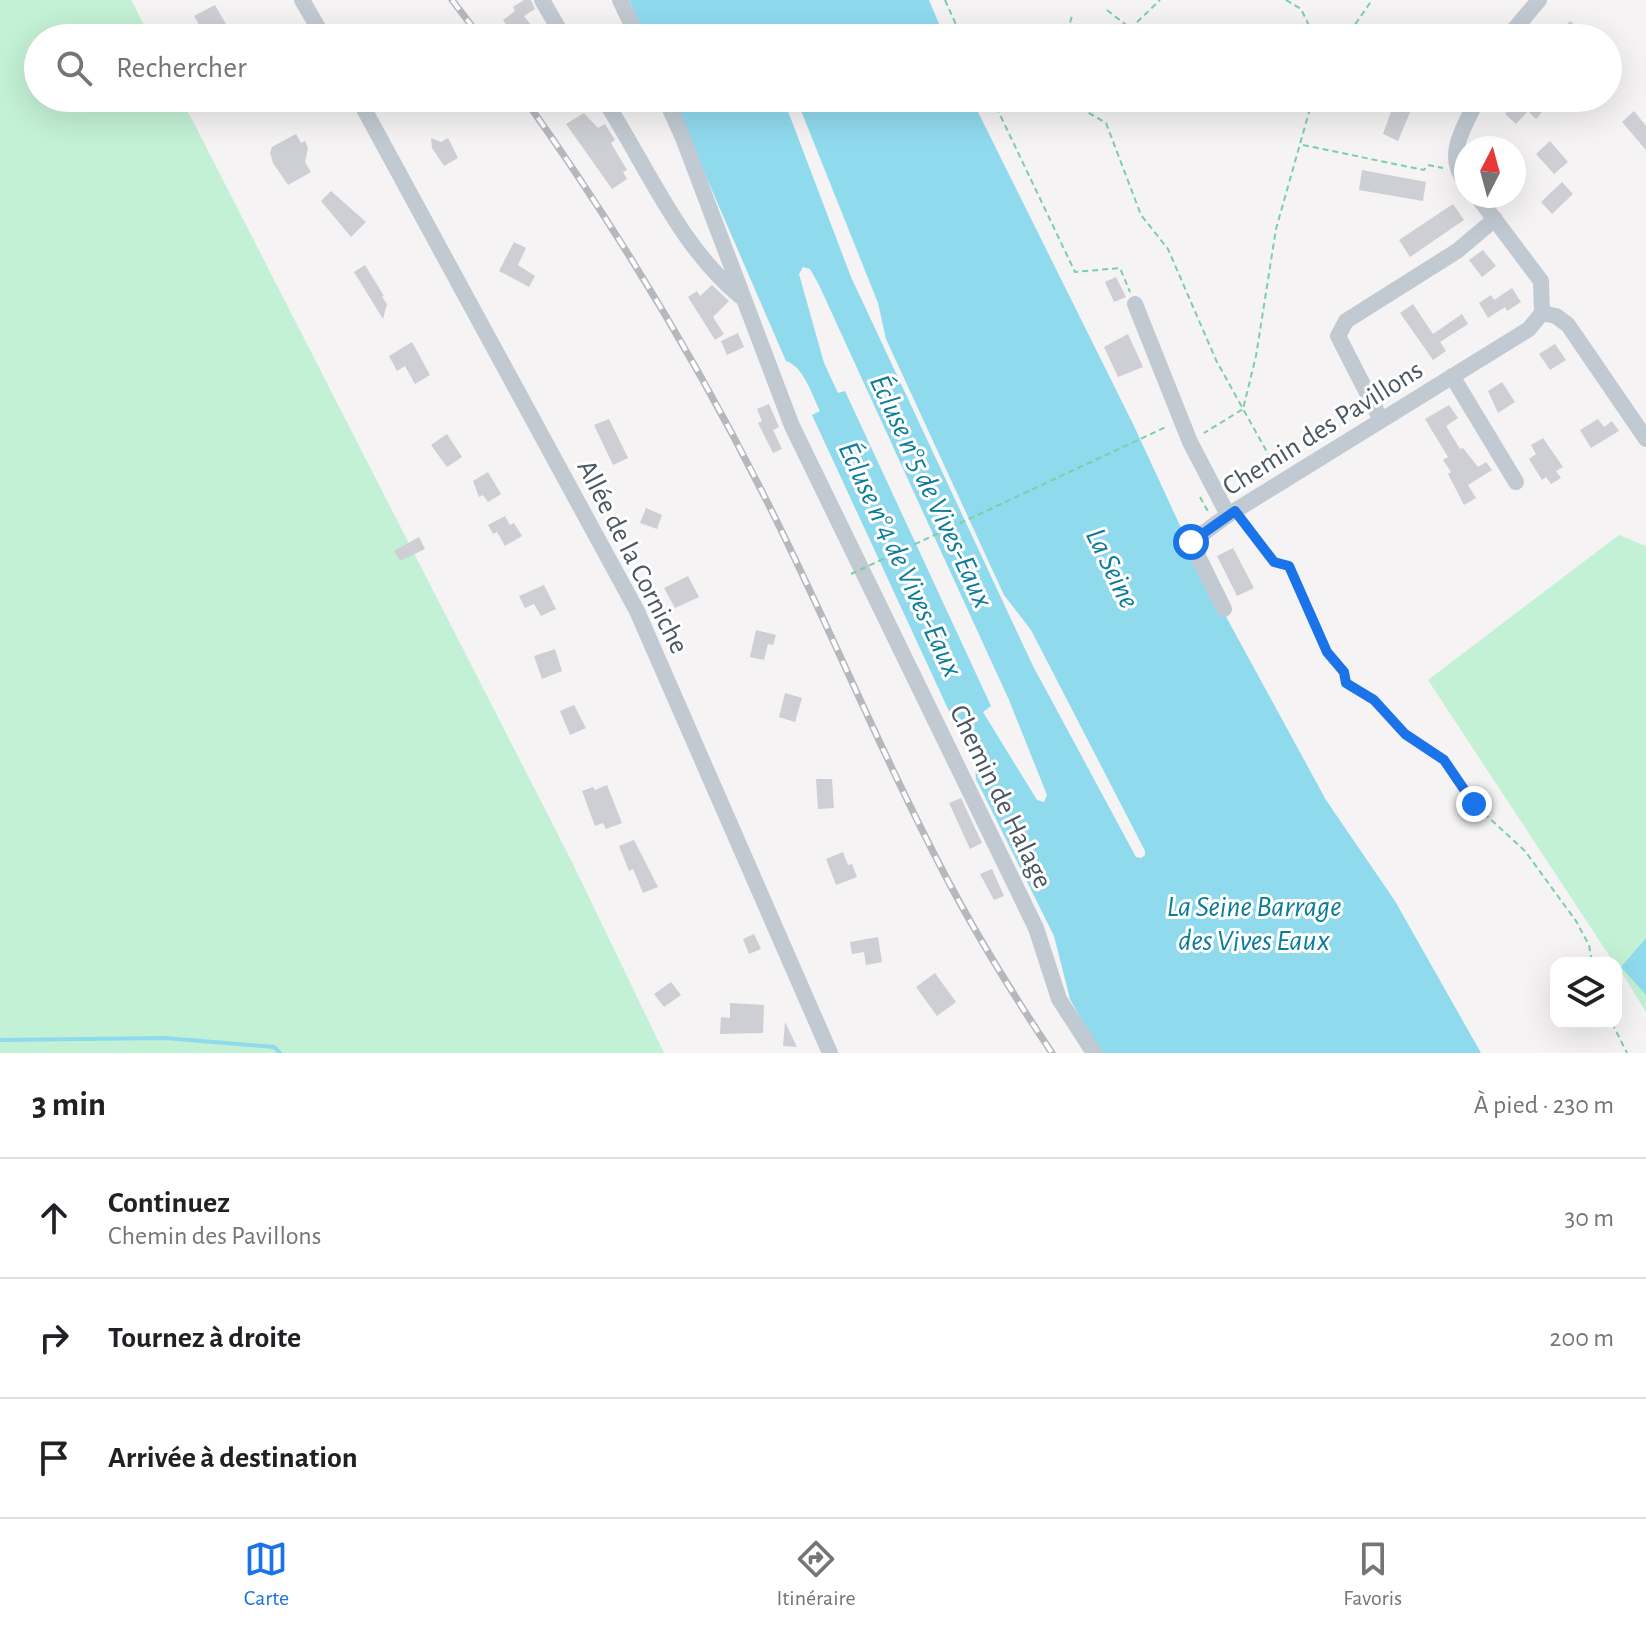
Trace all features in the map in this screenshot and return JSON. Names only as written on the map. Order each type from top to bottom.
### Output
[{"type":"street","points":[[302,0],[316,24]]},
{"type":"street","points":[[542,0],[556,24]]},
{"type":"street","points":[[620,0],[631,24]]},
{"type":"street","points":[[1519,24],[1539,0]]},
{"type":"street","name":"Allée de la Corniche","points":[[366,112],[637,611],[830,1053]]},
{"type":"street","points":[[611,112],[696,253],[742,299]]},
{"type":"street","name":"Chemin de Halage","points":[[671,112],[792,426],[1036,928],[1059,999],[1094,1053]]},
{"type":"street","points":[[1462,136],[1472,112]]},
{"type":"street","points":[[1486,208],[1541,281],[1542,313],[1556,316],[1568,325],[1646,439]]},
{"type":"street","points":[[1381,420],[1338,336],[1346,321],[1457,251],[1495,219]]},
{"type":"street","points":[[1135,304],[1190,442],[1232,513]]},
{"type":"street","name":"Chemin des Pavillons","points":[[1224,609],[1191,542],[1232,513],[1529,329],[1542,313]]},
{"type":"street","points":[[1452,376],[1516,482]]},
{"type":"path","points":[[945,0],[956,24]]},
{"type":"path","points":[[1135,24],[1160,0]]},
{"type":"path","points":[[1286,0],[1301,9],[1308,24]]},
{"type":"path","points":[[1355,24],[1372,0]]},
{"type":"path","points":[[1107,10],[1126,24]]},
{"type":"path","points":[[1070,24],[1073,13]]},
{"type":"path","points":[[999,112],[1075,272],[1120,268],[1135,304]]},
{"type":"path","points":[[1087,112],[1106,123],[1141,215],[1168,249],[1216,360],[1284,481]]},
{"type":"path","points":[[1190,442],[1243,409],[1256,356],[1276,229],[1309,112]]},
{"type":"path","points":[[1301,144],[1424,170],[1428,165],[1454,174]]},
{"type":"path","points":[[851,574],[1168,426]]},
{"type":"path","points":[[1232,513],[1274,562],[1289,566],[1327,652],[1344,672],[1346,683],[1374,700],[1405,734],[1444,760],[1474,804],[1525,851],[1576,921],[1589,945],[1591,957]]},
{"type":"path","points":[[1615,1029],[1627,1053]]},
{"type":"green space","points":[[0,0],[131,0],[144,24],[24,24],[24,112],[188,112],[571,860],[664,1053],[0,1053]]},
{"type":"green space","points":[[1619,535],[1646,546],[1646,1012],[1622,973],[1622,957],[1610,957],[1428,680]]},
{"type":"water","points":[[629,0],[929,0],[939,24],[640,24]]},
{"type":"water","name":"La Seine Barrage des Vives Eaux","points":[[678,112],[788,112],[851,277],[1033,666],[1136,857],[1141,858],[1145,851],[1031,630],[1004,595],[886,339],[878,303],[802,112],[978,112],[1134,426],[1200,569],[1326,800],[1395,901],[1481,1053],[1102,1053],[1070,999],[1054,936],[976,779],[974,745],[962,720],[955,724],[812,415],[820,411],[803,375],[786,361]],"holes":[[[803,267],[810,269],[1009,700],[1047,795],[1044,802],[1037,800],[983,712],[991,706],[845,391],[838,393],[824,363],[799,274]]]},
{"type":"water","points":[[1646,938],[1646,995],[1622,968]]},
{"type":"building","points":[[524,0],[531,0],[535,9],[524,16],[530,24],[506,24],[503,20],[515,11],[513,7]]},
{"type":"building","points":[[215,5],[226,24],[199,24],[194,16]]},
{"type":"building","points":[[1634,111],[1646,126],[1646,150],[1622,122]]},
{"type":"building","points":[[1391,112],[1410,112],[1398,141],[1383,134]]},
{"type":"building","points":[[1507,112],[1527,112],[1516,124],[1505,114]]},
{"type":"building","points":[[1529,112],[1542,112],[1536,119]]},
{"type":"building","points":[[584,113],[598,128],[605,124],[615,140],[611,143],[627,170],[623,172],[627,179],[612,189],[566,124]]},
{"type":"building","points":[[296,134],[308,148],[305,162],[311,172],[288,185],[270,153],[272,147]]},
{"type":"building","points":[[431,138],[441,142],[448,138],[458,158],[444,166],[432,148]]},
{"type":"building","points":[[1550,141],[1568,162],[1554,174],[1536,154]]},
{"type":"building","points":[[1362,170],[1426,182],[1423,201],[1359,190]]},
{"type":"building","points":[[1562,182],[1573,194],[1552,214],[1541,202]]},
{"type":"building","points":[[331,191],[366,222],[351,237],[321,201]]},
{"type":"building","points":[[1453,204],[1464,220],[1410,257],[1399,240]]},
{"type":"building","points":[[514,242],[526,248],[518,265],[535,276],[529,287],[499,271]]},
{"type":"building","points":[[1483,250],[1496,266],[1482,277],[1469,260]]},
{"type":"building","points":[[365,265],[387,304],[383,319],[354,272]]},
{"type":"building","points":[[1116,277],[1126,297],[1114,302],[1105,282]]},
{"type":"building","points":[[712,285],[729,301],[713,317],[724,334],[715,340],[688,297],[697,291],[700,296]]},
{"type":"building","points":[[1512,288],[1521,302],[1507,311],[1505,307],[1488,318],[1479,303],[1491,295],[1494,300]]},
{"type":"building","points":[[1413,304],[1433,334],[1462,314],[1468,324],[1440,342],[1446,351],[1433,360],[1400,313]]},
{"type":"building","points":[[738,333],[744,347],[727,355],[721,341]]},
{"type":"building","points":[[1128,334],[1143,367],[1118,377],[1104,347]]},
{"type":"building","points":[[412,342],[430,375],[415,384],[405,366],[397,371],[389,356]]},
{"type":"building","points":[[1555,344],[1566,360],[1550,370],[1539,354]]},
{"type":"building","points":[[1502,382],[1515,402],[1498,413],[1488,391]]},
{"type":"building","points":[[769,404],[779,427],[773,430],[782,449],[773,453],[758,423],[762,421],[757,409]]},
{"type":"building","points":[[1449,405],[1458,418],[1446,426],[1460,449],[1463,448],[1478,467],[1486,462],[1492,470],[1468,485],[1476,498],[1464,505],[1443,460],[1448,457],[1425,419]]},
{"type":"building","points":[[609,419],[628,458],[613,465],[594,425]]},
{"type":"building","points":[[1598,419],[1604,427],[1612,421],[1619,431],[1591,448],[1580,430]]},
{"type":"building","points":[[447,434],[462,457],[447,467],[431,445]]},
{"type":"building","points":[[1543,438],[1563,467],[1556,471],[1561,478],[1551,484],[1546,477],[1542,480],[1529,459],[1536,454],[1531,445]]},
{"type":"building","points":[[488,472],[501,494],[488,502],[483,495],[479,497],[473,481]]},
{"type":"building","points":[[646,508],[662,515],[657,529],[640,523]]},
{"type":"building","points":[[505,516],[522,536],[505,546],[497,532],[493,534],[488,525]]},
{"type":"building","points":[[419,537],[425,549],[400,561],[394,551]]},
{"type":"building","points":[[1233,548],[1254,588],[1237,596],[1217,556]]},
{"type":"building","points":[[688,576],[699,597],[675,608],[664,588]]},
{"type":"building","points":[[544,585],[556,609],[541,616],[534,604],[525,608],[519,596]]},
{"type":"building","points":[[756,630],[776,635],[773,645],[768,644],[764,660],[750,657]]},
{"type":"building","points":[[555,649],[562,671],[542,679],[534,656]]},
{"type":"building","points":[[785,693],[802,698],[795,722],[779,717]]},
{"type":"building","points":[[574,705],[586,728],[570,735],[560,711]]},
{"type":"building","points":[[816,779],[832,779],[834,808],[818,809]]},
{"type":"building","points":[[607,785],[622,823],[606,829],[603,823],[595,826],[582,791]]},
{"type":"building","points":[[961,798],[982,843],[970,849],[949,803]]},
{"type":"building","points":[[634,840],[658,887],[643,893],[633,869],[629,871],[619,846]]},
{"type":"building","points":[[843,852],[857,877],[836,885],[826,859]]},
{"type":"building","points":[[992,869],[1004,896],[994,900],[980,874]]},
{"type":"building","points":[[754,934],[761,949],[749,954],[743,939]]},
{"type":"building","points":[[878,937],[882,962],[866,965],[864,952],[852,954],[850,942]]},
{"type":"building","points":[[935,973],[956,1002],[937,1016],[916,987]]},
{"type":"building","points":[[671,982],[681,995],[664,1007],[654,994]]},
{"type":"building","points":[[730,1003],[764,1005],[763,1033],[720,1034],[721,1017],[730,1018]]},
{"type":"building","points":[[785,1022],[797,1047],[783,1046]]},
{"type":"waterway","points":[[0,1040],[165,1038],[274,1047],[280,1053]]},
{"type":"railway","points":[[452,0],[470,24]]},
{"type":"railway","points":[[534,112],[630,256],[725,421],[783,534],[946,877],[1052,1053]]},
{"type":"route","points":[[1191,542],[1235,511],[1274,562],[1289,566],[1327,652],[1344,672],[1346,683],[1374,700],[1405,734],[1444,760],[1474,804]]},
{"type":"water label","name":"Écluse n°5 de Vives-Eaux","points":[[932,491]]},
{"type":"water label","name":"Écluse n°4 de Vives-Eaux","points":[[901,559]]},
{"type":"water label","name":"La Seine","points":[[1113,568]]}]
